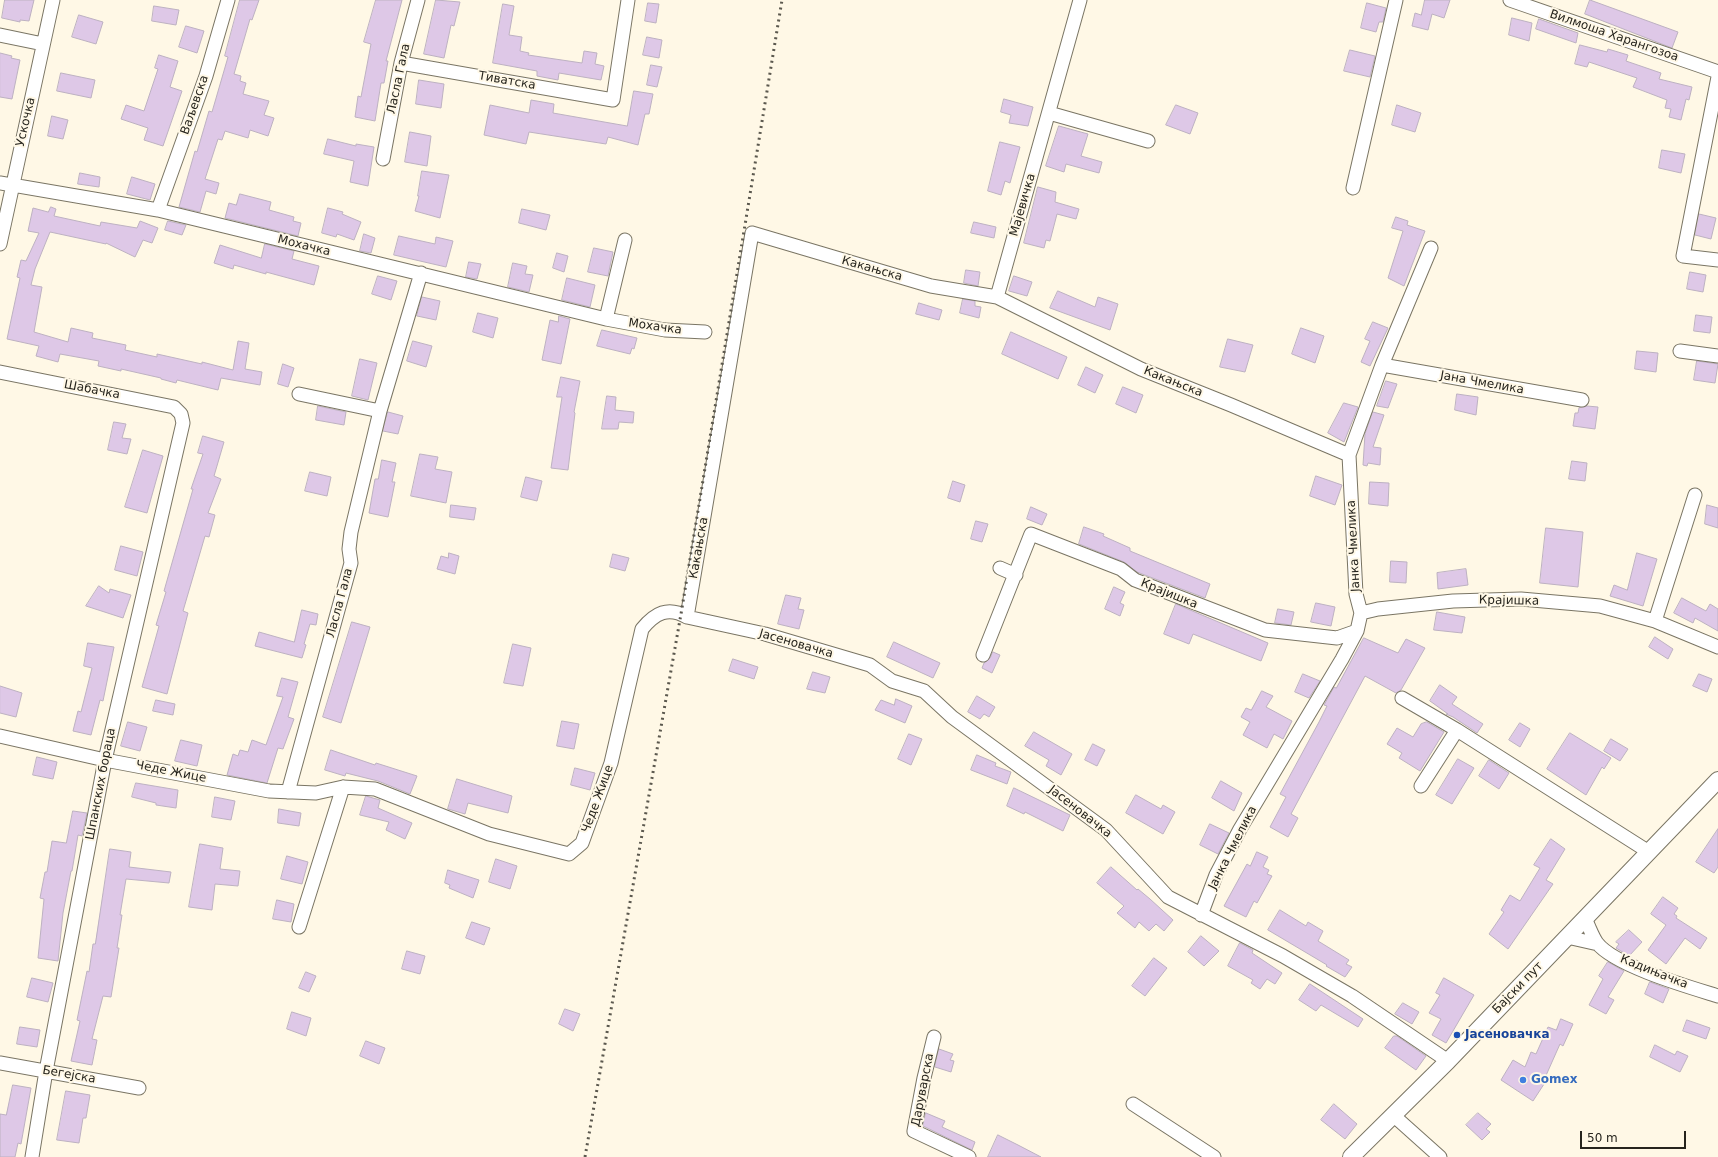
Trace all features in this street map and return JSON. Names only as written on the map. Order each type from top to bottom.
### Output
[{"type":"street","name":"Ускочка","points":[[0,244],[6,184],[54,0]]},
{"type":"street","name":"Ваљевска","points":[[158,210],[206,76],[228,0]]},
{"type":"street","name":"Ласла Гала","points":[[383,159],[401,63],[418,0]]},
{"type":"street","name":"Тиватска","points":[[401,63],[613,100],[628,0]]},
{"type":"street","name":"Мајевичка","points":[[997,297],[1080,0]]},
{"type":"street","points":[[1353,188],[1396,0]]},
{"type":"street","name":"Вилмоша Харангозоа","points":[[1510,0],[1718,72]]},
{"type":"street","points":[[0,35],[43,44]]},
{"type":"street","points":[[1718,77],[1683,256],[1718,260]]},
{"type":"street","points":[[1049,113],[1148,141]]},
{"type":"street","name":"Мохачка","points":[[6,184],[158,210],[606,319],[665,330],[705,332]]},
{"type":"street","name":"Какањска","points":[[687,617],[752,233],[931,286],[997,297],[1141,369],[1349,455]]},
{"type":"street","points":[[606,319],[625,240]]},
{"type":"street","name":"Јанка Чмелика","points":[[1201,915],[1216,875],[1240,829],[1342,659],[1357,631],[1361,613],[1356,594],[1349,455],[1382,365],[1431,248]]},
{"type":"street","name":"Ласла Гала","points":[[288,792],[351,563],[349,549],[351,532],[380,411],[421,273]]},
{"type":"street","points":[[1680,351],[1718,356]]},
{"type":"street","name":"Јана Чмелика","points":[[1382,365],[1582,400]]},
{"type":"street","name":"Шабачка","points":[[0,372],[174,406],[181,414]]},
{"type":"street","points":[[298,394],[380,411]]},
{"type":"street","name":"Шпанских бораца","points":[[32,1157],[46,1071],[105,760],[183,423],[181,414]]},
{"type":"street","points":[[1655,621],[1695,496]]},
{"type":"street","name":"Крајишка","points":[[983,655],[1031,534],[1120,569],[1135,580],[1204,608],[1265,630],[1337,638],[1357,631]]},
{"type":"street","points":[[1000,568],[1016,575]]},
{"type":"street","name":"Крајишка","points":[[1361,613],[1378,609],[1453,601],[1521,599],[1600,606],[1655,621],[1718,646]]},
{"type":"street","name":"Чеде Жице","points":[[0,736],[105,760],[196,778],[288,792],[316,793],[343,787],[375,789],[489,834],[569,854],[582,843],[611,763],[642,629],[651,618],[660,613],[670,612],[687,617]]},
{"type":"street","name":"Јасеновачка","points":[[687,617],[765,634],[870,665],[892,682],[924,691],[952,717],[1106,830],[1168,897],[1282,956],[1352,996],[1448,1061]]},
{"type":"street","points":[[1402,698],[1457,730],[1648,852]]},
{"type":"street","points":[[1421,786],[1457,730]]},
{"type":"street","name":"Бајски пут","points":[[1352,1157],[1448,1061],[1718,780]]},
{"type":"street","points":[[299,927],[343,787]]},
{"type":"street","name":"Кадињачка","points":[[1585,919],[1598,944],[1634,967],[1718,996]]},
{"type":"street","points":[[1567,937],[1598,944]]},
{"type":"street","name":"Даруварска","points":[[934,1037],[924,1078],[914,1131],[969,1157]]},
{"type":"street","name":"Бегејска","points":[[0,1063],[139,1088]]},
{"type":"street","points":[[1133,1104],[1214,1157]]},
{"type":"street","points":[[1393,1115],[1440,1157]]},
{"type":"building","points":[[5,0],[34,0],[29,21],[20,20],[20,22],[2,18]]},
{"type":"building","points":[[240,0],[259,0],[252,20],[250,19],[234,74],[241,76],[240,81],[246,83],[243,94],[269,101],[264,115],[274,118],[268,136],[250,130],[248,138],[225,131],[222,140],[218,139],[205,179],[219,183],[216,194],[206,191],[200,212],[179,207],[195,151],[197,152],[209,111],[212,112],[228,57],[225,56]]},
{"type":"building","points":[[376,0],[402,0],[386,61],[388,61],[384,83],[381,83],[375,121],[355,117],[358,96],[361,97],[371,44],[364,42]]},
{"type":"building","points":[[436,0],[460,2],[454,26],[451,25],[444,58],[424,54]]},
{"type":"building","points":[[1425,0],[1450,0],[1444,18],[1432,14],[1428,30],[1412,26],[1415,13],[1421,15]]},
{"type":"building","points":[[1590,0],[1678,32],[1672,48],[1585,14]]},
{"type":"building","points":[[648,3],[659,4],[656,23],[645,21]]},
{"type":"building","points":[[1367,3],[1386,8],[1383,22],[1379,22],[1376,32],[1361,28]]},
{"type":"building","points":[[503,4],[514,6],[509,35],[522,37],[520,51],[529,53],[528,55],[582,63],[584,51],[597,53],[595,64],[604,66],[601,80],[559,73],[558,80],[537,76],[537,71],[493,63]]},
{"type":"building","points":[[154,6],[179,10],[176,25],[152,21]]},
{"type":"building","points":[[79,15],[103,22],[96,44],[72,37]]},
{"type":"building","points":[[1512,18],[1532,23],[1529,41],[1509,35]]},
{"type":"building","points":[[1539,19],[1578,33],[1576,43],[1536,29]]},
{"type":"building","points":[[186,26],[204,31],[197,53],[179,47]]},
{"type":"building","points":[[647,37],[662,40],[659,58],[643,55]]},
{"type":"building","points":[[1580,45],[1607,52],[1608,49],[1628,55],[1626,61],[1661,73],[1659,79],[1692,87],[1689,100],[1686,99],[1681,120],[1669,117],[1671,109],[1665,108],[1667,100],[1633,87],[1637,78],[1589,62],[1587,67],[1575,64]]},
{"type":"building","points":[[1350,50],[1375,56],[1370,77],[1344,71]]},
{"type":"building","points":[[0,53],[20,60],[12,99],[0,97]]},
{"type":"building","points":[[159,55],[178,61],[170,87],[182,91],[163,146],[144,140],[148,128],[121,119],[126,105],[144,111],[158,69],[155,68]]},
{"type":"building","points":[[651,65],[662,67],[657,87],[647,85]]},
{"type":"building","points":[[61,73],[95,80],[91,98],[57,91]]},
{"type":"building","points":[[419,80],[444,84],[441,108],[416,104]]},
{"type":"building","points":[[634,91],[653,94],[649,114],[645,114],[638,145],[608,137],[606,144],[529,132],[526,144],[484,135],[490,105],[529,113],[531,100],[554,104],[553,113],[627,126]]},
{"type":"building","points":[[1004,99],[1033,107],[1028,126],[1009,123],[1011,115],[1001,112]]},
{"type":"building","points":[[1176,105],[1198,113],[1190,134],[1166,125]]},
{"type":"building","points":[[1397,105],[1421,113],[1415,132],[1392,125]]},
{"type":"building","points":[[52,116],[68,120],[63,139],[48,136]]},
{"type":"building","points":[[1059,126],[1088,134],[1081,156],[1102,162],[1099,173],[1066,164],[1064,172],[1046,166]]},
{"type":"building","points":[[410,132],[431,136],[427,166],[405,162]]},
{"type":"building","points":[[328,139],[356,146],[356,144],[374,147],[368,186],[350,182],[354,161],[324,154]]},
{"type":"building","points":[[1000,142],[1020,147],[1010,183],[1005,181],[1001,195],[988,191]]},
{"type":"building","points":[[1662,150],[1685,154],[1681,173],[1659,168]]},
{"type":"building","points":[[422,171],[449,175],[440,218],[415,211],[419,196]]},
{"type":"building","points":[[80,173],[100,177],[99,187],[78,184]]},
{"type":"building","points":[[132,177],[155,184],[150,200],[127,194]]},
{"type":"building","points":[[1038,187],[1056,192],[1055,202],[1079,209],[1076,219],[1057,214],[1050,241],[1046,240],[1044,248],[1024,243]]},
{"type":"building","points":[[240,194],[271,202],[269,210],[294,217],[293,221],[301,223],[298,236],[225,218],[229,203],[236,205]]},
{"type":"building","points":[[51,207],[56,209],[54,216],[100,226],[101,222],[137,228],[140,221],[158,228],[152,243],[143,240],[135,257],[106,243],[50,232],[35,269],[31,285],[42,287],[34,332],[68,342],[71,328],[93,333],[92,338],[126,345],[125,350],[157,357],[157,354],[202,364],[202,362],[233,370],[238,341],[249,343],[245,369],[262,372],[260,385],[221,378],[218,390],[177,380],[176,383],[121,369],[121,371],[98,366],[99,361],[60,354],[58,362],[36,356],[39,346],[7,339],[20,278],[17,277],[21,260],[26,261],[39,233],[28,231],[33,208],[48,212]]},
{"type":"building","points":[[328,208],[343,212],[342,214],[361,222],[354,240],[337,234],[336,237],[322,233]]},
{"type":"building","points":[[522,209],[550,215],[546,230],[519,223]]},
{"type":"building","points":[[1699,214],[1716,218],[1711,239],[1695,235]]},
{"type":"building","points":[[1396,217],[1408,221],[1407,225],[1425,231],[1404,286],[1388,278],[1403,231],[1392,228]]},
{"type":"building","points":[[168,221],[186,225],[182,235],[165,230]]},
{"type":"building","points":[[974,222],[996,227],[994,238],[971,233]]},
{"type":"building","points":[[364,234],[375,238],[371,253],[360,251]]},
{"type":"building","points":[[399,236],[435,244],[436,237],[453,241],[446,267],[394,255]]},
{"type":"building","points":[[265,244],[294,251],[292,259],[319,266],[314,285],[266,272],[266,274],[234,265],[233,269],[214,263],[220,245],[261,258]]},
{"type":"building","points":[[594,248],[613,252],[608,276],[588,272]]},
{"type":"building","points":[[557,253],[568,256],[564,272],[553,268]]},
{"type":"building","points":[[469,262],[481,264],[477,279],[466,277]]},
{"type":"building","points":[[513,263],[527,266],[525,274],[533,275],[529,292],[508,287]]},
{"type":"building","points":[[966,270],[980,272],[978,286],[964,283]]},
{"type":"building","points":[[1690,272],[1706,275],[1703,292],[1687,289]]},
{"type":"building","points":[[378,276],[397,281],[391,300],[372,294]]},
{"type":"building","points":[[1014,276],[1032,282],[1027,296],[1009,291]]},
{"type":"building","points":[[567,278],[595,285],[590,307],[562,300]]},
{"type":"building","points":[[1058,291],[1095,307],[1098,297],[1118,304],[1110,330],[1050,308]]},
{"type":"building","points":[[422,297],[440,301],[436,320],[417,316]]},
{"type":"building","points":[[963,299],[975,301],[975,306],[981,307],[979,318],[960,313]]},
{"type":"building","points":[[919,303],[942,310],[939,320],[916,314]]},
{"type":"building","points":[[478,313],[498,318],[493,338],[473,332]]},
{"type":"building","points":[[1696,315],[1712,317],[1710,333],[1694,331]]},
{"type":"building","points":[[559,316],[570,319],[561,364],[542,360],[550,320],[558,322]]},
{"type":"building","points":[[1373,322],[1388,328],[1370,366],[1361,362],[1370,341],[1365,339]]},
{"type":"building","points":[[1301,328],[1324,336],[1315,363],[1292,354]]},
{"type":"building","points":[[602,330],[637,338],[634,349],[632,348],[630,354],[597,346]]},
{"type":"building","points":[[1011,332],[1067,357],[1058,379],[1002,354]]},
{"type":"building","points":[[1228,339],[1253,345],[1245,372],[1220,367]]},
{"type":"building","points":[[413,341],[432,346],[426,367],[407,361]]},
{"type":"building","points":[[1637,351],[1658,353],[1656,372],[1635,369]]},
{"type":"building","points":[[360,359],[377,363],[368,400],[352,396]]},
{"type":"building","points":[[1697,361],[1718,364],[1715,383],[1694,380]]},
{"type":"building","points":[[283,364],[294,368],[288,387],[278,384]]},
{"type":"building","points":[[1086,367],[1103,375],[1095,393],[1078,385]]},
{"type":"building","points":[[561,377],[580,381],[574,412],[568,470],[551,468],[562,397],[557,397]]},
{"type":"building","points":[[1386,381],[1397,384],[1388,408],[1377,406]]},
{"type":"building","points":[[1123,387],[1143,395],[1136,413],[1116,404]]},
{"type":"building","points":[[1457,394],[1478,397],[1476,415],[1455,410]]},
{"type":"building","points":[[607,396],[616,397],[615,410],[634,412],[633,423],[619,422],[618,429],[602,429]]},
{"type":"building","points":[[1344,403],[1358,407],[1344,442],[1328,433]]},
{"type":"building","points":[[318,406],[346,412],[344,425],[316,420]]},
{"type":"building","points":[[1587,406],[1598,407],[1595,429],[1573,426],[1575,413],[1578,413],[1579,408]]},
{"type":"building","points":[[388,412],[403,416],[398,434],[383,431]]},
{"type":"building","points":[[1373,412],[1384,415],[1373,447],[1381,448],[1380,465],[1368,463],[1367,466],[1363,465],[1365,434]]},
{"type":"building","points":[[114,422],[126,424],[122,438],[131,439],[127,454],[108,450]]},
{"type":"building","points":[[203,436],[224,442],[214,476],[221,479],[208,513],[215,515],[209,537],[205,536],[183,611],[188,613],[167,694],[142,687],[159,626],[156,625],[166,592],[164,591],[193,489],[191,489],[203,454],[198,453]]},
{"type":"building","points":[[143,450],[163,456],[147,513],[125,507]]},
{"type":"building","points":[[420,454],[438,457],[435,469],[452,472],[446,503],[411,496]]},
{"type":"building","points":[[382,460],[396,463],[392,482],[395,482],[388,517],[369,513],[375,479],[378,479]]},
{"type":"building","points":[[1572,461],[1587,463],[1585,481],[1569,479]]},
{"type":"building","points":[[310,472],[331,477],[327,496],[305,491]]},
{"type":"building","points":[[1316,476],[1342,485],[1335,505],[1310,496]]},
{"type":"building","points":[[526,477],[542,481],[537,501],[521,497]]},
{"type":"building","points":[[953,481],[965,485],[960,502],[948,498]]},
{"type":"building","points":[[1370,482],[1389,483],[1388,506],[1369,504]]},
{"type":"building","points":[[451,505],[476,508],[474,520],[450,517]]},
{"type":"building","points":[[1707,505],[1718,508],[1718,528],[1705,524]]},
{"type":"building","points":[[1031,507],[1047,514],[1042,525],[1027,519]]},
{"type":"building","points":[[976,521],[988,524],[982,542],[971,539]]},
{"type":"building","points":[[1084,527],[1104,534],[1103,536],[1130,548],[1130,551],[1210,584],[1205,598],[1137,572],[1124,562],[1079,544]]},
{"type":"building","points":[[1546,528],[1583,532],[1578,587],[1540,583]]},
{"type":"building","points":[[121,546],[143,552],[137,576],[115,570]]},
{"type":"building","points":[[449,553],[459,556],[455,574],[437,569],[441,556],[448,558]]},
{"type":"building","points":[[1637,553],[1657,559],[1643,606],[1610,596],[1614,585],[1627,590]]},
{"type":"building","points":[[613,554],[629,558],[625,571],[610,567]]},
{"type":"building","points":[[1391,561],[1407,562],[1406,583],[1390,582]]},
{"type":"building","points":[[1466,569],[1468,585],[1438,589],[1437,573]]},
{"type":"building","points":[[99,586],[109,593],[110,589],[131,595],[123,618],[86,606]]},
{"type":"building","points":[[1114,587],[1125,592],[1120,603],[1124,605],[1120,616],[1105,609]]},
{"type":"building","points":[[786,595],[801,598],[798,609],[804,610],[799,629],[778,624]]},
{"type":"building","points":[[1682,598],[1706,611],[1710,604],[1718,609],[1718,631],[1695,618],[1693,623],[1674,613]]},
{"type":"building","points":[[1316,603],[1335,607],[1331,626],[1311,622]]},
{"type":"building","points":[[1176,604],[1268,643],[1261,661],[1193,634],[1189,644],[1164,634]]},
{"type":"building","points":[[1278,609],[1294,612],[1291,625],[1275,623]]},
{"type":"building","points":[[302,610],[318,614],[316,625],[310,624],[304,644],[306,645],[302,658],[255,646],[259,632],[294,642]]},
{"type":"building","points":[[1437,612],[1465,617],[1462,633],[1434,630]]},
{"type":"building","points":[[352,622],[370,627],[341,723],[323,717]]},
{"type":"building","points":[[1655,637],[1673,649],[1668,659],[1649,647]]},
{"type":"building","points":[[1364,638],[1398,653],[1406,639],[1425,648],[1401,690],[1396,693],[1365,676],[1291,814],[1298,818],[1288,837],[1270,827],[1286,797],[1280,794],[1327,706],[1324,705],[1334,687],[1336,688]]},
{"type":"building","points":[[894,642],[940,663],[933,678],[887,657]]},
{"type":"building","points":[[88,643],[114,647],[103,701],[100,700],[91,735],[73,731],[78,711],[81,712],[92,668],[84,666]]},
{"type":"building","points":[[513,644],[531,648],[523,686],[504,683]]},
{"type":"building","points":[[993,652],[1000,655],[992,673],[982,668]]},
{"type":"building","points":[[733,659],[758,667],[754,679],[729,671]]},
{"type":"building","points":[[813,672],[830,677],[825,693],[807,689]]},
{"type":"building","points":[[1303,674],[1320,681],[1309,698],[1295,692]]},
{"type":"building","points":[[1699,674],[1712,679],[1707,692],[1693,686]]},
{"type":"building","points":[[282,678],[298,682],[288,717],[294,719],[283,749],[278,748],[267,783],[227,775],[233,754],[238,756],[240,750],[248,752],[252,740],[266,745],[283,697],[277,696]]},
{"type":"building","points":[[1440,685],[1457,697],[1452,704],[1483,724],[1477,733],[1446,714],[1448,714],[1430,701]]},
{"type":"building","points":[[0,686],[22,693],[16,717],[0,713]]},
{"type":"building","points":[[1262,691],[1273,696],[1266,707],[1292,721],[1283,739],[1274,734],[1267,748],[1243,735],[1250,722],[1241,717],[1246,708],[1251,710]]},
{"type":"building","points":[[977,696],[995,707],[989,717],[984,714],[980,719],[968,712]]},
{"type":"building","points":[[896,699],[912,706],[905,723],[875,710],[881,700],[894,705]]},
{"type":"building","points":[[156,700],[175,704],[173,715],[153,711]]},
{"type":"building","points":[[562,721],[579,724],[574,749],[557,746]]},
{"type":"building","points":[[128,722],[147,727],[140,751],[121,746]]},
{"type":"building","points":[[1427,722],[1444,732],[1420,771],[1399,758],[1402,753],[1387,744],[1397,728],[1413,737],[1421,724]]},
{"type":"building","points":[[1520,723],[1530,729],[1520,747],[1509,740]]},
{"type":"building","points":[[1034,732],[1072,754],[1061,775],[1046,766],[1049,760],[1025,746]]},
{"type":"building","points":[[1570,733],[1611,758],[1604,769],[1602,767],[1586,795],[1547,769]]},
{"type":"building","points":[[909,734],[922,739],[911,765],[898,759]]},
{"type":"building","points":[[1611,739],[1628,749],[1620,761],[1604,751]]},
{"type":"building","points":[[181,740],[202,745],[197,766],[175,761]]},
{"type":"building","points":[[1093,744],[1105,750],[1097,766],[1085,760]]},
{"type":"building","points":[[331,750],[375,765],[376,763],[417,776],[410,794],[378,781],[346,773],[345,776],[325,770]]},
{"type":"building","points":[[977,755],[996,763],[995,766],[1011,772],[1007,784],[971,770]]},
{"type":"building","points":[[37,757],[57,762],[53,779],[33,775]]},
{"type":"building","points":[[1458,759],[1474,768],[1452,804],[1436,795]]},
{"type":"building","points":[[1489,760],[1509,773],[1499,789],[1479,776]]},
{"type":"building","points":[[575,768],[595,773],[590,790],[571,785]]},
{"type":"building","points":[[457,779],[512,796],[508,813],[468,803],[465,814],[448,809]]},
{"type":"building","points":[[1221,781],[1242,793],[1234,811],[1212,798]]},
{"type":"building","points":[[136,783],[178,790],[176,808],[156,805],[156,803],[132,797]]},
{"type":"building","points":[[1014,788],[1070,815],[1063,831],[1025,812],[1024,814],[1007,806]]},
{"type":"building","points":[[1136,795],[1161,809],[1163,805],[1175,812],[1163,834],[1126,813]]},
{"type":"building","points":[[366,796],[380,800],[378,808],[412,823],[405,839],[386,830],[389,822],[360,815]]},
{"type":"building","points":[[215,797],[235,801],[231,820],[212,817]]},
{"type":"building","points":[[279,809],[301,813],[299,826],[278,823]]},
{"type":"building","points":[[73,811],[87,813],[82,836],[78,835],[63,913],[58,961],[38,958],[44,899],[40,898],[45,872],[47,872],[52,841],[66,843]]},
{"type":"building","points":[[1210,824],[1229,833],[1218,854],[1200,845]]},
{"type":"building","points":[[1718,829],[1718,867],[1714,873],[1696,862]]},
{"type":"building","points":[[1551,839],[1565,849],[1546,880],[1553,884],[1508,949],[1489,934],[1504,912],[1501,910],[1510,895],[1520,901],[1540,868],[1534,865]]},
{"type":"building","points":[[200,844],[223,848],[220,869],[240,871],[238,886],[215,884],[212,910],[189,907]]},
{"type":"building","points":[[110,849],[131,852],[129,867],[171,872],[169,883],[126,879],[120,915],[122,915],[117,948],[119,948],[111,997],[103,996],[92,1039],[97,1040],[92,1065],[71,1061],[80,1021],[77,1020],[87,971],[89,972],[93,944],[95,944]]},
{"type":"building","points":[[1257,852],[1268,857],[1263,867],[1269,870],[1267,874],[1272,876],[1257,903],[1254,901],[1246,917],[1224,906],[1247,864],[1250,866]]},
{"type":"building","points":[[287,856],[308,862],[302,884],[281,879]]},
{"type":"building","points":[[496,859],[517,866],[510,889],[489,882]]},
{"type":"building","points":[[1111,867],[1173,920],[1164,931],[1156,924],[1149,931],[1139,922],[1135,928],[1117,913],[1124,906],[1097,883]]},
{"type":"building","points":[[448,870],[479,880],[473,898],[449,888],[450,885],[445,883]]},
{"type":"building","points":[[1663,897],[1678,908],[1674,914],[1677,916],[1676,918],[1707,938],[1700,949],[1685,938],[1666,964],[1648,950],[1666,925],[1651,914]]},
{"type":"building","points":[[277,900],[294,904],[291,922],[273,919]]},
{"type":"building","points":[[1280,910],[1306,926],[1308,922],[1323,931],[1318,941],[1349,960],[1346,964],[1352,967],[1345,977],[1268,930]]},
{"type":"building","points":[[472,922],[490,928],[484,945],[466,938]]},
{"type":"building","points":[[1629,930],[1642,942],[1629,956],[1616,948],[1619,944],[1616,942]]},
{"type":"building","points":[[1201,936],[1219,951],[1204,966],[1188,952]]},
{"type":"building","points":[[1240,943],[1253,950],[1252,953],[1282,973],[1275,984],[1267,979],[1260,989],[1251,983],[1253,980],[1228,966]]},
{"type":"building","points":[[407,951],[425,956],[420,974],[402,969]]},
{"type":"building","points":[[1154,958],[1167,968],[1145,996],[1132,986]]},
{"type":"building","points":[[1608,962],[1624,971],[1608,997],[1614,1000],[1606,1014],[1589,1005],[1603,979],[1599,976]]},
{"type":"building","points":[[306,972],[316,976],[309,992],[299,988]]},
{"type":"building","points":[[32,978],[53,983],[48,1002],[27,997]]},
{"type":"building","points":[[1444,978],[1474,995],[1446,1043],[1432,1035],[1441,1019],[1429,1013],[1440,995],[1436,993]]},
{"type":"building","points":[[1650,982],[1669,989],[1663,1003],[1645,994]]},
{"type":"building","points":[[1310,984],[1363,1019],[1358,1027],[1321,1005],[1316,1011],[1299,1000]]},
{"type":"building","points":[[1403,1003],[1419,1012],[1412,1024],[1395,1014]]},
{"type":"building","points":[[565,1009],[580,1014],[573,1031],[559,1024]]},
{"type":"building","points":[[292,1012],[311,1018],[306,1036],[287,1029]]},
{"type":"building","points":[[1561,1019],[1573,1024],[1563,1046],[1560,1044],[1544,1080],[1546,1081],[1533,1101],[1501,1080],[1513,1060],[1525,1067],[1531,1052],[1536,1054],[1548,1027],[1556,1030]]},
{"type":"building","points":[[1687,1020],[1710,1028],[1706,1039],[1683,1031]]},
{"type":"building","points":[[20,1027],[40,1030],[37,1047],[17,1044]]},
{"type":"building","points":[[1394,1036],[1397,1036],[1426,1056],[1416,1070],[1385,1048]]},
{"type":"building","points":[[366,1041],[385,1048],[379,1064],[360,1056]]},
{"type":"building","points":[[1655,1045],[1675,1055],[1677,1051],[1688,1056],[1680,1072],[1650,1057]]},
{"type":"building","points":[[939,1049],[953,1054],[950,1060],[954,1061],[951,1072],[935,1067]]},
{"type":"building","points":[[13,1085],[31,1088],[21,1144],[18,1143],[15,1157],[0,1157],[0,1114],[6,1115]]},
{"type":"building","points":[[66,1091],[90,1095],[86,1118],[83,1118],[79,1143],[57,1140]]},
{"type":"building","points":[[1334,1104],[1357,1124],[1345,1139],[1321,1120]]},
{"type":"building","points":[[926,1113],[945,1121],[942,1127],[975,1142],[972,1150],[923,1126]]},
{"type":"building","points":[[1478,1113],[1491,1124],[1486,1129],[1490,1132],[1482,1140],[1466,1125]]},
{"type":"building","points":[[998,1135],[1018,1145],[1041,1157],[988,1157]]},
{"type":"railway","points":[[585,1157],[681,614],[782,0]]},
{"type":"place","name":"Јасеновачка","points":[[1457,1035]]},
{"type":"place","name":"Gomex","points":[[1523,1080]]}]
